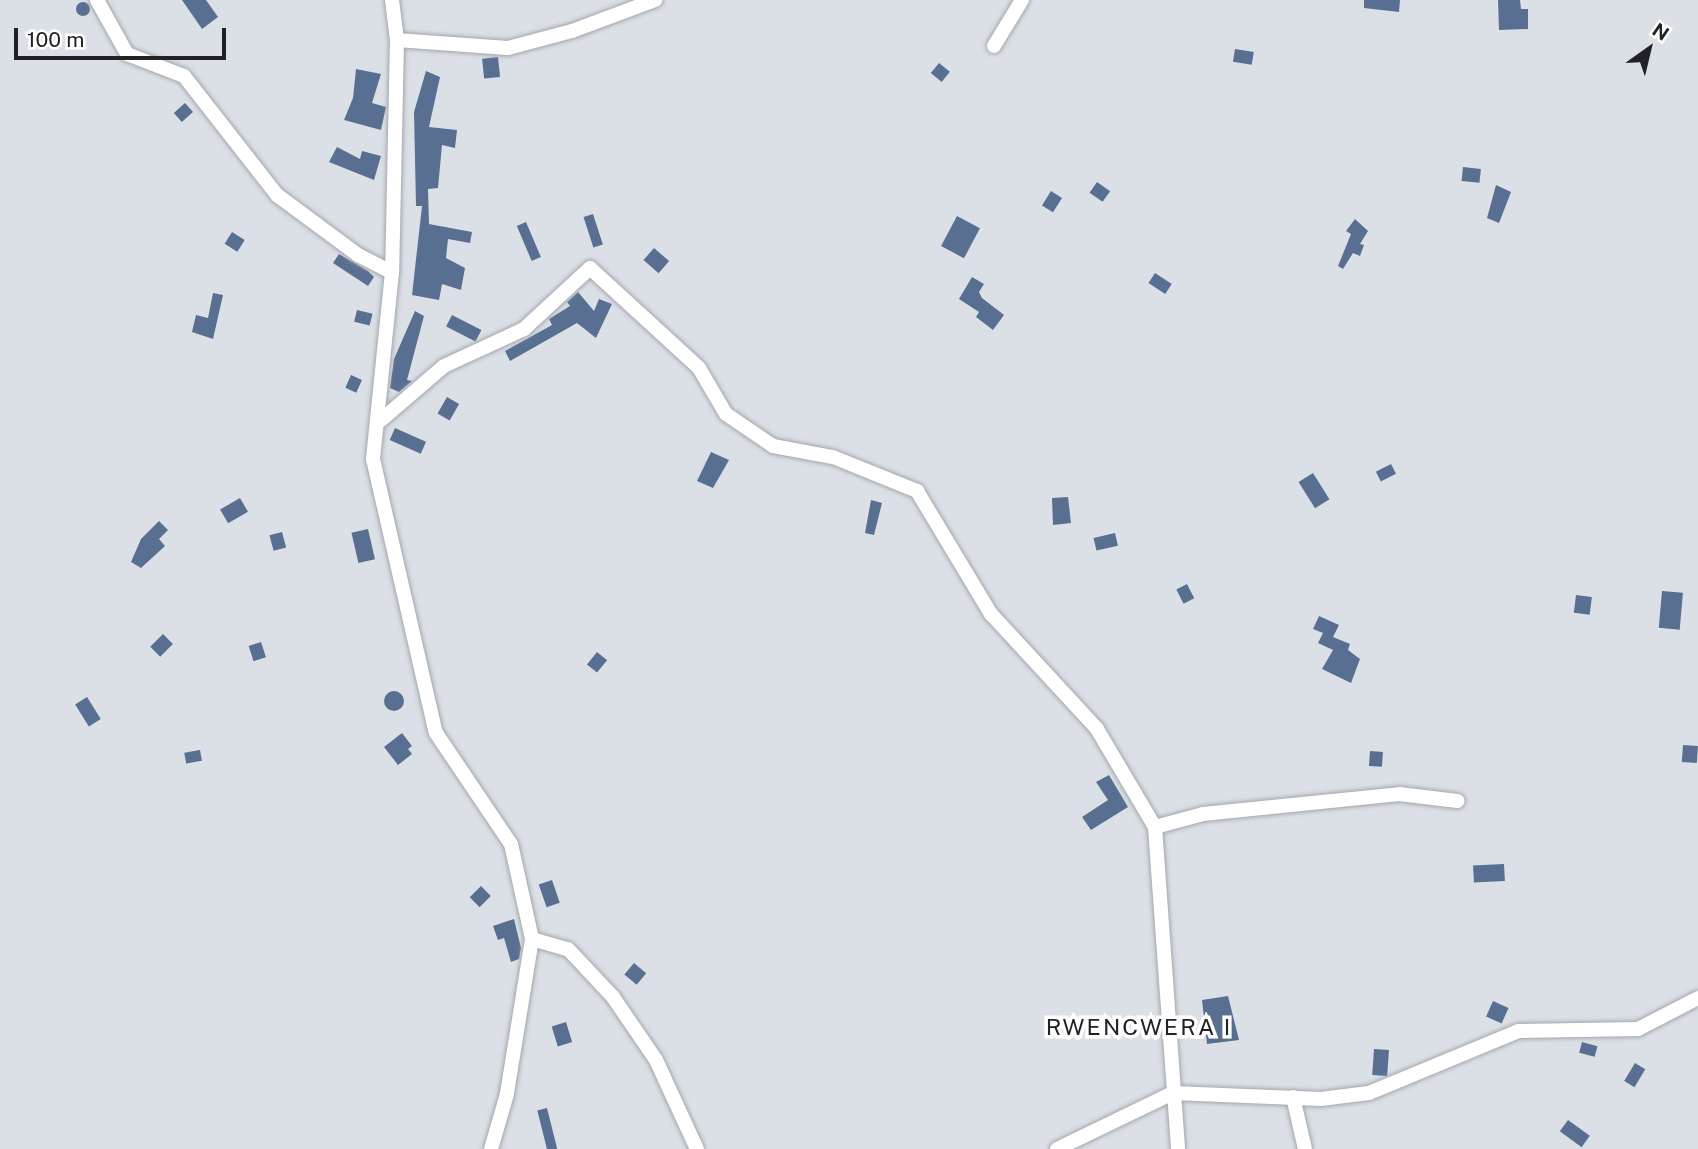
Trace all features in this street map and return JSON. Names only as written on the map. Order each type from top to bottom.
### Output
[{"type":"street","points":[[97,0],[127,54],[184,76],[277,195],[358,255],[392,272]]},
{"type":"street","points":[[392,0],[397,40],[392,272],[380,421],[373,459],[436,733],[511,844],[532,939],[507,1094],[491,1149]]},
{"type":"street","points":[[397,40],[508,48],[572,31],[655,0]]},
{"type":"street","points":[[994,46],[1022,0]]},
{"type":"street","points":[[380,421],[444,366],[524,329],[590,268],[699,368],[726,414],[772,446],[833,457],[917,491],[991,614],[1097,729],[1155,827],[1178,1149]]},
{"type":"street","points":[[1155,827],[1203,814],[1399,794],[1458,801]]},
{"type":"street","points":[[532,939],[578,957],[613,997],[656,1060],[697,1149]]},
{"type":"street","points":[[1057,1149],[1173,1094],[1321,1099],[1369,1093],[1519,1031],[1638,1029],[1698,998]]},
{"type":"street","points":[[1293,1097],[1305,1149]]},
{"type":"building","points":[[182,0],[206,0],[218,17],[202,29]]},
{"type":"building","points":[[1364,0],[1400,0],[1399,12],[1364,8]]},
{"type":"building","points":[[1498,0],[1520,0],[1521,9],[1528,9],[1528,29],[1499,30]]},
{"type":"building","points":[[80,2],[86,2],[90,9],[86,16],[80,16],[76,12],[76,6]]},
{"type":"building","points":[[1235,49],[1254,52],[1252,65],[1233,62]]},
{"type":"building","points":[[498,57],[500,77],[484,79],[482,59]]},
{"type":"building","points":[[939,63],[950,72],[942,82],[931,73]]},
{"type":"building","points":[[356,69],[381,74],[372,103],[386,107],[381,130],[344,120],[353,98]]},
{"type":"building","points":[[426,71],[440,77],[429,127],[457,130],[455,148],[442,145],[438,188],[428,189],[429,224],[472,232],[470,243],[448,239],[446,258],[465,268],[461,290],[442,284],[439,300],[412,295],[422,206],[416,206],[414,112]]},
{"type":"building","points":[[185,103],[193,112],[182,122],[174,113]]},
{"type":"building","points":[[337,147],[360,159],[362,151],[381,156],[374,180],[329,162]]},
{"type":"building","points":[[1463,167],[1481,169],[1479,183],[1462,181]]},
{"type":"building","points":[[1097,182],[1110,191],[1103,202],[1090,193]]},
{"type":"building","points":[[1496,185],[1511,192],[1499,223],[1487,218]]},
{"type":"building","points":[[1051,191],[1062,198],[1053,212],[1042,205]]},
{"type":"building","points":[[593,214],[603,244],[593,248],[583,217]]},
{"type":"building","points":[[957,216],[980,228],[964,258],[941,246]]},
{"type":"building","points":[[1355,219],[1368,231],[1360,244],[1364,245],[1360,256],[1353,253],[1343,269],[1338,266],[1351,234],[1346,231]]},
{"type":"building","points":[[526,222],[541,257],[532,261],[517,226]]},
{"type":"building","points":[[232,232],[245,240],[237,252],[225,244]]},
{"type":"building","points":[[654,248],[669,261],[659,273],[644,260]]},
{"type":"building","points":[[339,254],[374,277],[368,286],[333,263]]},
{"type":"building","points":[[1155,273],[1172,284],[1165,294],[1148,283]]},
{"type":"building","points":[[972,277],[984,284],[979,292],[982,298],[1004,315],[993,330],[976,317],[979,312],[959,299]]},
{"type":"building","points":[[578,292],[594,311],[599,299],[612,304],[596,338],[577,323],[510,361],[505,351],[552,325],[549,319],[570,306],[567,302]]},
{"type":"building","points":[[213,293],[223,295],[213,339],[192,332],[196,315],[208,318]]},
{"type":"building","points":[[357,310],[373,314],[370,326],[354,322]]},
{"type":"building","points":[[415,311],[424,316],[407,380],[412,381],[399,392],[390,388],[394,359]]},
{"type":"building","points":[[452,315],[481,330],[476,342],[446,327]]},
{"type":"building","points":[[351,375],[362,380],[356,393],[345,388]]},
{"type":"building","points":[[447,397],[459,404],[450,420],[438,413]]},
{"type":"building","points":[[395,428],[426,442],[421,454],[390,440]]},
{"type":"building","points":[[711,452],[729,460],[713,488],[697,481]]},
{"type":"building","points":[[1391,464],[1396,474],[1381,482],[1376,472]]},
{"type":"building","points":[[1313,473],[1329,499],[1315,508],[1299,482]]},
{"type":"building","points":[[1068,497],[1071,523],[1053,525],[1052,498]]},
{"type":"building","points":[[240,498],[248,512],[228,523],[220,509]]},
{"type":"building","points":[[871,500],[882,503],[874,535],[865,533]]},
{"type":"building","points":[[159,521],[168,530],[159,539],[165,546],[141,568],[131,562],[141,539]]},
{"type":"building","points":[[368,529],[375,559],[358,563],[351,533]]},
{"type":"building","points":[[282,532],[286,547],[274,551],[269,535]]},
{"type":"building","points":[[1115,533],[1118,546],[1096,551],[1094,538]]},
{"type":"building","points":[[1187,584],[1194,598],[1184,604],[1176,589]]},
{"type":"building","points":[[1662,591],[1683,593],[1680,630],[1659,628]]},
{"type":"building","points":[[1576,595],[1592,597],[1590,615],[1574,613]]},
{"type":"building","points":[[1319,616],[1339,625],[1333,637],[1350,644],[1348,650],[1360,659],[1351,683],[1322,669],[1333,650],[1318,643],[1323,633],[1313,629]]},
{"type":"building","points":[[163,634],[173,644],[160,657],[150,647]]},
{"type":"building","points":[[261,642],[266,657],[254,661],[249,646]]},
{"type":"building","points":[[597,652],[607,660],[597,673],[587,664]]},
{"type":"building","points":[[390,691],[398,691],[404,701],[398,711],[390,711],[384,705],[384,697]]},
{"type":"building","points":[[87,697],[101,719],[89,726],[75,704]]},
{"type":"building","points":[[402,733],[412,746],[408,749],[412,754],[398,765],[384,747]]},
{"type":"building","points":[[1683,745],[1698,746],[1697,763],[1682,762]]},
{"type":"building","points":[[200,750],[202,761],[186,764],[184,753]]},
{"type":"building","points":[[1370,751],[1383,752],[1382,767],[1369,766]]},
{"type":"building","points":[[1109,775],[1128,807],[1091,830],[1082,817],[1108,800],[1096,782]]},
{"type":"building","points":[[1504,864],[1505,881],[1474,883],[1473,866]]},
{"type":"building","points":[[552,880],[560,903],[547,907],[539,885]]},
{"type":"building","points":[[481,886],[491,896],[480,907],[470,897]]},
{"type":"building","points":[[514,919],[521,948],[519,959],[511,962],[504,938],[498,940],[493,926]]},
{"type":"building","points":[[634,963],[646,973],[637,985],[624,974]]},
{"type":"building","points":[[1228,996],[1239,1040],[1207,1044],[1202,1000]]},
{"type":"building","points":[[1493,1001],[1509,1008],[1502,1023],[1486,1017]]},
{"type":"building","points":[[566,1022],[572,1042],[558,1046],[552,1026]]},
{"type":"building","points":[[1582,1042],[1597,1046],[1595,1057],[1579,1053]]},
{"type":"building","points":[[1374,1049],[1389,1050],[1387,1076],[1372,1075]]},
{"type":"building","points":[[1635,1063],[1645,1069],[1634,1087],[1624,1081]]},
{"type":"building","points":[[547,1108],[557,1149],[547,1149],[537,1110]]},
{"type":"building","points":[[1568,1120],[1590,1136],[1582,1147],[1560,1131]]},
{"type":"district","name":"RWENCWERA I","points":[[1139,1027]]}]
